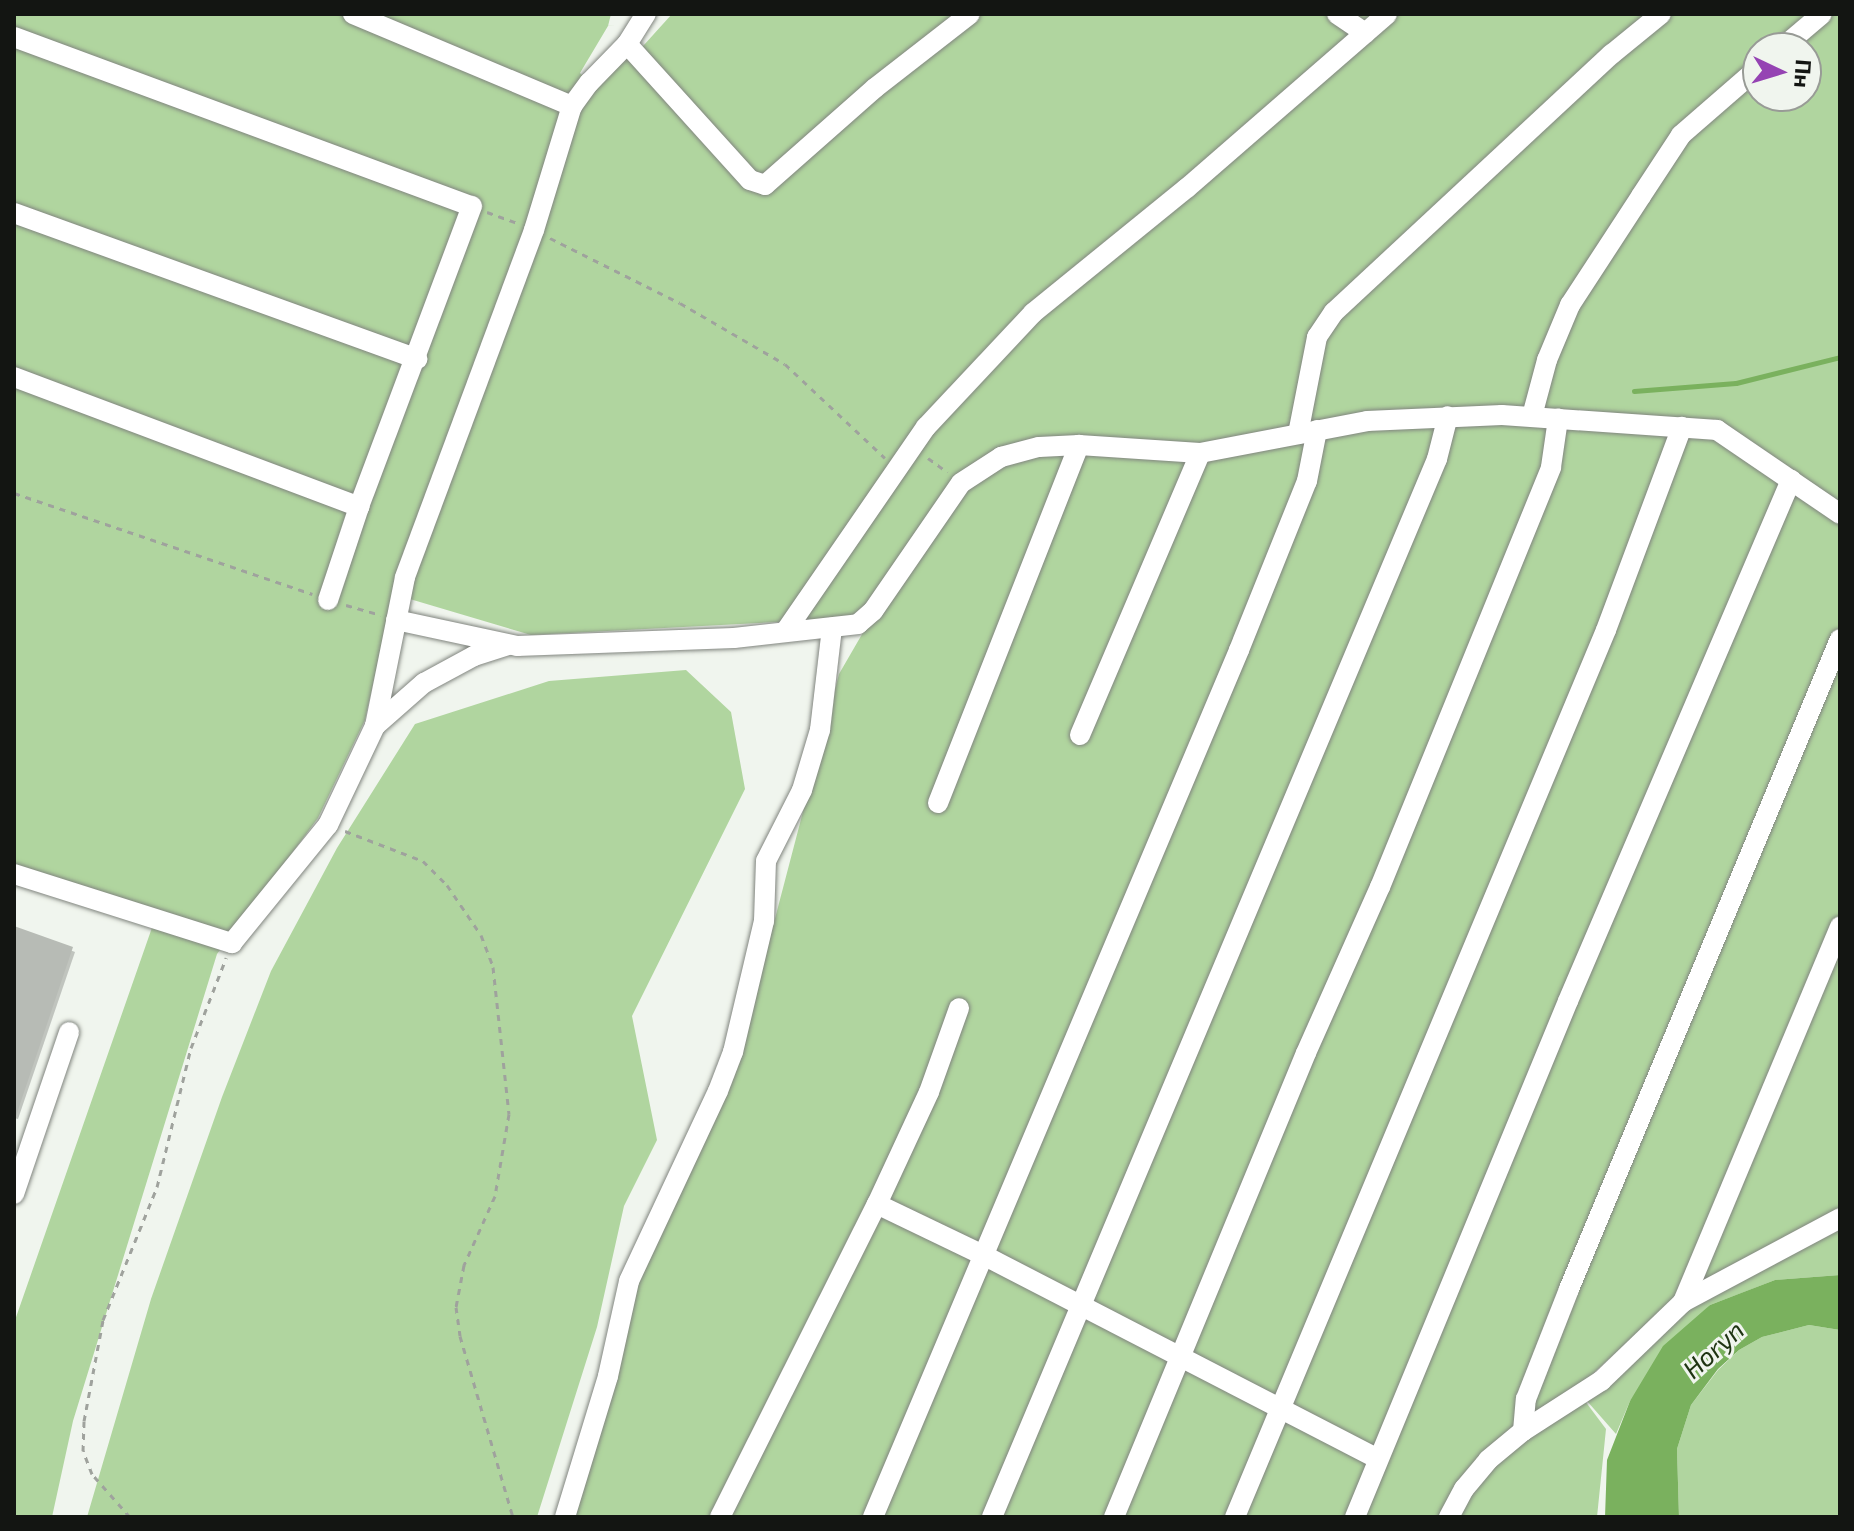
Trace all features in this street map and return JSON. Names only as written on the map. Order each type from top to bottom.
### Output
[{"type":"street","points":[[353,14],[572,106]]},
{"type":"street","points":[[14,874],[232,943],[328,825],[375,726],[396,620],[423,525],[534,230],[572,106],[589,83],[627,44],[646,14]]},
{"type":"street","points":[[627,44],[750,180],[765,185],[875,88],[970,14]]},
{"type":"street","points":[[1337,14],[1365,33]]},
{"type":"street","points":[[785,632],[926,427],[1033,313],[1187,188],[1387,14]]},
{"type":"street","points":[[873,1517],[1245,636],[1307,481],[1317,337],[1334,312],[1661,14]]},
{"type":"street","points":[[1801,32],[1822,14]]},
{"type":"street","points":[[14,37],[472,206],[359,507],[328,600]]},
{"type":"street","points":[[1532,416],[1547,360],[1570,305],[1681,135],[1742,82]]},
{"type":"street","points":[[14,213],[417,359]]},
{"type":"street","points":[[14,377],[359,507]]},
{"type":"street","points":[[992,1517],[1437,459],[1448,416]]},
{"type":"street","points":[[396,620],[508,645],[734,638],[858,624],[873,611],[961,483],[1001,457],[1039,447],[1079,445],[1200,453],[1367,421],[1448,416],[1532,416],[1717,430],[1840,514]]},
{"type":"street","points":[[1114,1517],[1306,1053],[1380,887],[1551,467],[1558,419]]},
{"type":"street","points":[[1235,1517],[1606,630],[1682,427]]},
{"type":"street","points":[[938,803],[1079,445]]},
{"type":"street","points":[[1080,735],[1200,453]]},
{"type":"street","points":[[1355,1517],[1791,480]]},
{"type":"street","points":[[565,1517],[608,1376],[629,1281],[718,1091],[733,1052],[764,921],[766,861],[802,790],[820,730],[832,628]]},
{"type":"street","points":[[1523,1431],[1526,1399],[1569,1289],[1840,639]]},
{"type":"street","points":[[375,726],[402,699],[424,683],[474,656],[508,645]]},
{"type":"street","points":[[1683,1302],[1840,926]]},
{"type":"street","points":[[720,1517],[877,1204],[929,1092],[959,1008]]},
{"type":"street","points":[[14,1194],[69,1032]]},
{"type":"street","points":[[877,1204],[985,1256],[1378,1459]]},
{"type":"street","points":[[1449,1517],[1464,1489],[1480,1470],[1523,1431],[1601,1381],[1683,1302],[1840,1218]]},
{"type":"path","points":[[472,206],[534,230],[680,303],[785,364],[883,458],[931,458],[961,483]]},
{"type":"path","points":[[14,493],[328,600],[396,620]]},
{"type":"path","points":[[328,825],[423,861],[447,885],[481,935],[493,967],[509,1114],[495,1196],[464,1265],[456,1307],[460,1336],[513,1517]]},
{"type":"path","points":[[130,1517],[92,1474],[83,1451],[84,1421],[103,1320],[157,1187],[191,1048],[232,943]]},
{"type":"shaded area","points":[[14,14],[611,14],[608,26],[580,73],[595,88],[622,55],[634,56],[672,14],[1840,14],[1840,1218],[1678,1296],[1576,1389],[1606,1429],[1597,1517],[567,1517],[625,1310],[738,1060],[839,674],[872,617],[531,635],[393,594],[365,720],[318,818],[217,954],[73,1421],[52,1517],[14,1517],[14,1323],[155,919],[14,868]]},
{"type":"shaded area","points":[[686,670],[731,712],[745,789],[632,1016],[657,1140],[624,1206],[597,1327],[537,1517],[87,1517],[151,1299],[222,1097],[271,971],[337,848],[415,724],[549,681]]},
{"type":"shaded area","points":[[1840,1230],[1840,1275],[1775,1280],[1710,1305],[1630,1401],[1616,1434],[1587,1401],[1687,1307]]},
{"type":"shaded area","points":[[1809,1325],[1840,1330],[1840,1517],[1679,1517],[1677,1449],[1691,1405],[1718,1370],[1739,1350],[1762,1337]]},
{"type":"water","name":"Horyn","points":[[1840,1275],[1840,1330],[1809,1325],[1762,1337],[1739,1350],[1718,1369],[1691,1405],[1677,1449],[1679,1517],[1605,1517],[1607,1460],[1630,1401],[1663,1346],[1710,1305],[1775,1280]]},
{"type":"building","points":[[14,926],[73,947],[15,1119],[14,1119]]},
{"type":"waterway","points":[[1634,391],[1736,383],[1840,357]]}]
